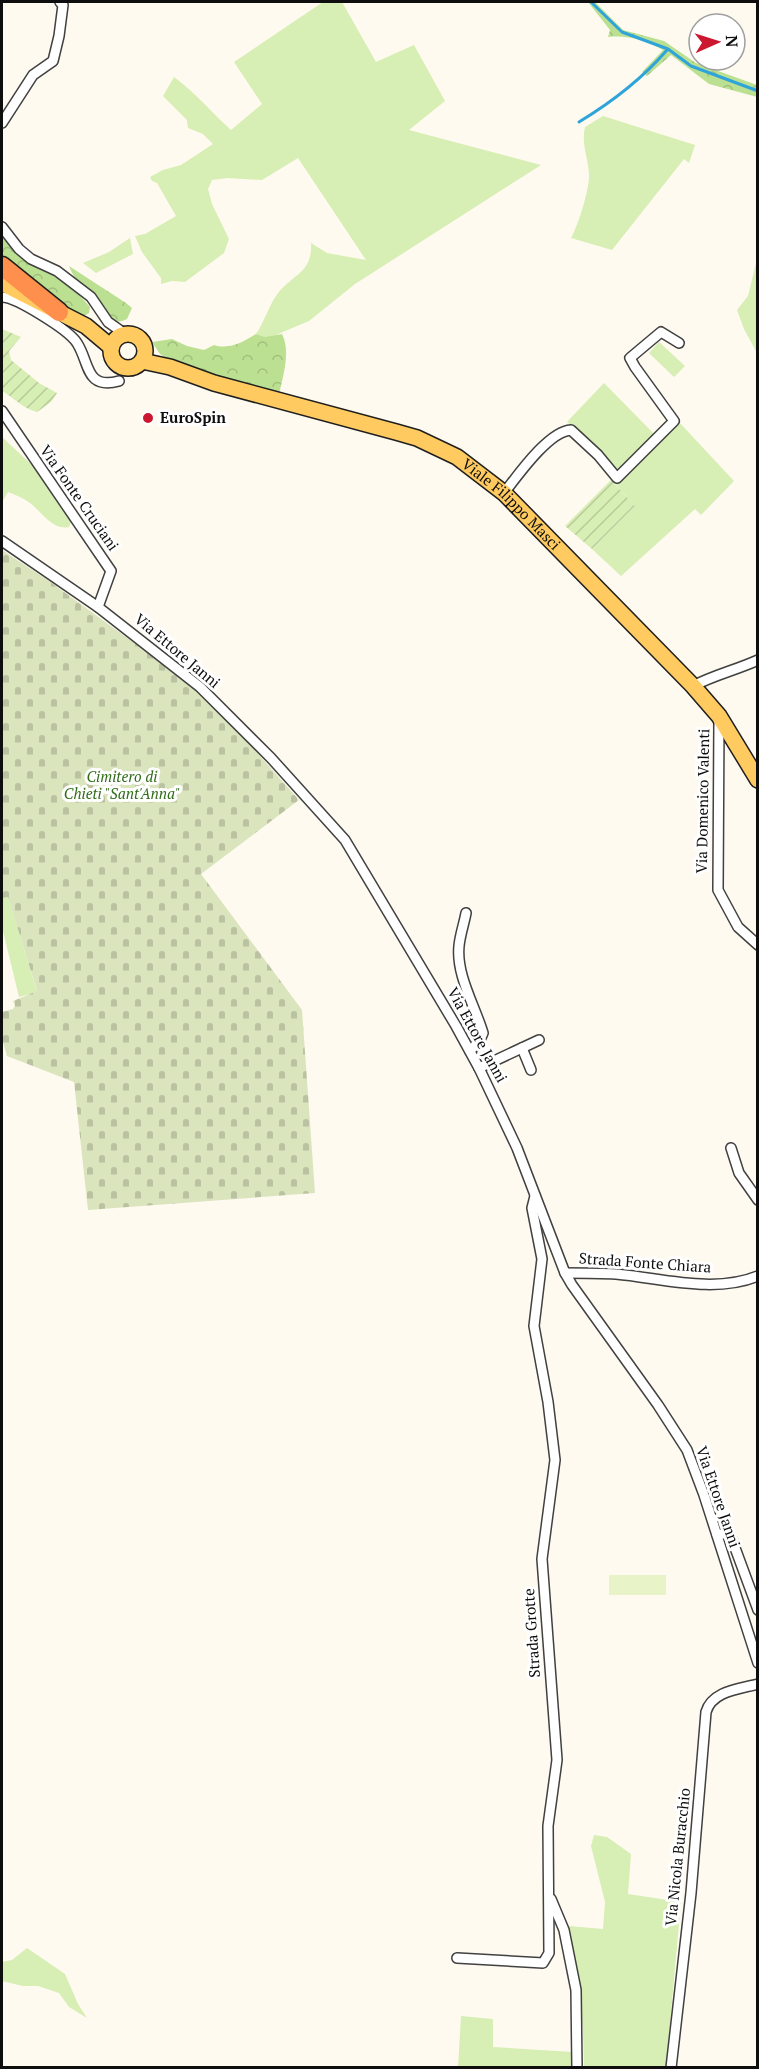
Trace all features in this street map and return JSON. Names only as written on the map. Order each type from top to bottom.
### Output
[{"type":"highway","points":[[2,266],[64,315]]},
{"type":"main road","points":[[2,274],[64,315]]},
{"type":"main road","points":[[2,283],[86,326],[119,339],[137,335],[144,354],[138,365],[129,368],[120,366],[113,359],[119,339]]},
{"type":"main road","name":"Viale Filippo Masci","points":[[144,354],[170,367],[214,383],[417,438],[457,457],[504,493],[693,686],[719,716],[758,780]]},
{"type":"street","points":[[2,123],[33,75],[53,61],[63,5],[60,2]]},
{"type":"street","points":[[2,227],[31,259],[57,271],[91,297],[119,339]]},
{"type":"street","points":[[2,297],[16,300],[68,334],[76,342],[86,367],[96,380],[107,383],[119,381]]},
{"type":"street","points":[[64,315],[84,319],[92,318],[96,314],[97,307]]},
{"type":"street","points":[[504,493],[541,450],[563,430],[571,430],[598,455],[617,478],[674,421],[630,358],[662,332],[679,343]]},
{"type":"street","name":"Via Fonte Cruciani","points":[[2,411],[111,571],[98,607]]},
{"type":"street","name":"Via Ettore Janni","points":[[2,541],[98,607],[200,687],[271,758],[345,840],[479,1068],[517,1148],[565,1273],[687,1450],[697,1472],[758,1663]]},
{"type":"street","points":[[693,686],[714,675],[739,669],[758,660]]},
{"type":"street","name":"Via Domenico Valenti","points":[[719,716],[717,890],[738,927],[758,945]]},
{"type":"street","points":[[466,913],[459,947],[461,964],[463,978],[483,1033],[470,1051]]},
{"type":"street","points":[[479,1068],[539,1040]]},
{"type":"street","points":[[522,1048],[531,1070]]},
{"type":"street","points":[[731,1148],[738,1173],[758,1200]]},
{"type":"street","name":"Strada Grotte","points":[[536,1196],[532,1208],[542,1259],[534,1326],[548,1402],[555,1460],[542,1559],[557,1760],[548,1826],[549,1894],[564,1930],[576,1990],[577,2067]]},
{"type":"street","name":"Strada Fonte Chiara","points":[[565,1273],[614,1274],[702,1284],[742,1281],[758,1276]]},
{"type":"street","points":[[717,1535],[728,1533],[731,1537],[758,1610]]},
{"type":"street","name":"Via Nicola Buracchio","points":[[671,2067],[691,1893],[706,1712],[708,1704],[717,1696],[758,1684]]},
{"type":"street","points":[[457,1958],[543,1963],[549,1953],[549,1894]]},
{"type":"green space","points":[[323,2],[342,2],[376,62],[414,45],[445,101],[409,130],[541,165],[355,284],[309,321],[271,337],[265,337],[256,334],[276,296],[305,268],[311,253],[311,243],[327,253],[366,260],[298,158],[262,180],[227,178],[212,180],[208,189],[212,204],[229,239],[224,253],[185,282],[172,281],[161,284],[161,278],[142,252],[135,236],[145,234],[176,216],[157,183],[150,177],[163,170],[181,165],[213,144],[203,134],[188,128],[187,120],[163,96],[174,77],[231,130],[262,104],[234,62]]},
{"type":"green space","points":[[588,2],[595,2],[623,30],[664,41],[687,57],[687,67],[671,55],[647,76],[642,72],[663,50],[637,39],[608,37],[610,30]]},
{"type":"green space","points":[[693,72],[721,72],[757,85],[757,97],[709,84]]},
{"type":"green space","points":[[603,116],[695,145],[689,163],[684,159],[612,250],[571,238],[588,188],[585,127]]},
{"type":"green space","points":[[2,233],[65,279],[90,307],[89,313],[84,316],[67,309],[2,265]]},
{"type":"green space","points":[[130,238],[133,254],[96,273],[83,263],[109,252]]},
{"type":"green space","points":[[757,259],[757,353],[737,310],[748,296]]},
{"type":"green space","points":[[69,266],[132,308],[127,319],[116,322],[104,315],[81,287]]},
{"type":"green space","points":[[2,329],[21,337],[9,351],[11,360],[39,383],[57,393],[51,402],[37,412],[23,406],[2,391]]},
{"type":"green space","points":[[256,334],[265,337],[282,334],[285,341],[286,356],[279,395],[175,364],[160,354],[152,342],[172,339],[204,350],[214,345],[225,347],[236,344]]},
{"type":"green space","points":[[659,342],[685,366],[674,377],[649,353]]},
{"type":"green space","points":[[604,383],[655,435],[619,474],[593,443],[567,422]]},
{"type":"green space","points":[[678,421],[734,481],[701,515],[695,509],[621,576],[592,549],[635,506],[615,484]]},
{"type":"green space","points":[[2,437],[33,466],[71,522],[69,527],[53,524],[30,503],[8,492],[2,502]]},
{"type":"green space","points":[[611,480],[635,506],[592,549],[565,526]]},
{"type":"green space","name":"Cimitero di Chieti \"Sant'Anna\"","points":[[2,550],[49,581],[189,683],[245,739],[299,800],[201,874],[302,1010],[315,1193],[88,1210],[74,1082],[7,1056],[2,1038],[2,1012],[13,1009],[15,1006],[13,1001],[37,991],[8,897],[2,898]]},
{"type":"green space","points":[[8,896],[37,992],[19,997],[2,927],[2,898]]},
{"type":"green space","points":[[609,1575],[666,1575],[666,1595],[609,1595]]},
{"type":"green space","points":[[594,1835],[607,1837],[631,1854],[628,1894],[681,1902],[666,2067],[584,2067],[583,2028],[569,1926],[603,1929],[605,1902],[591,1846]]},
{"type":"green space","points":[[27,1948],[65,1974],[87,2018],[69,2007],[59,1993],[38,1986],[23,1986],[2,1981],[2,1962],[12,1960]]},
{"type":"green space","points":[[461,2016],[493,2019],[493,2047],[573,2052],[573,2067],[458,2068]]},
{"type":"waterway","points":[[591,2],[622,32],[668,49],[691,66],[758,91]]},
{"type":"waterway","points":[[579,122],[626,89],[667,50]]},
{"type":"place","name":"EuroSpin","points":[[148,418]]}]
